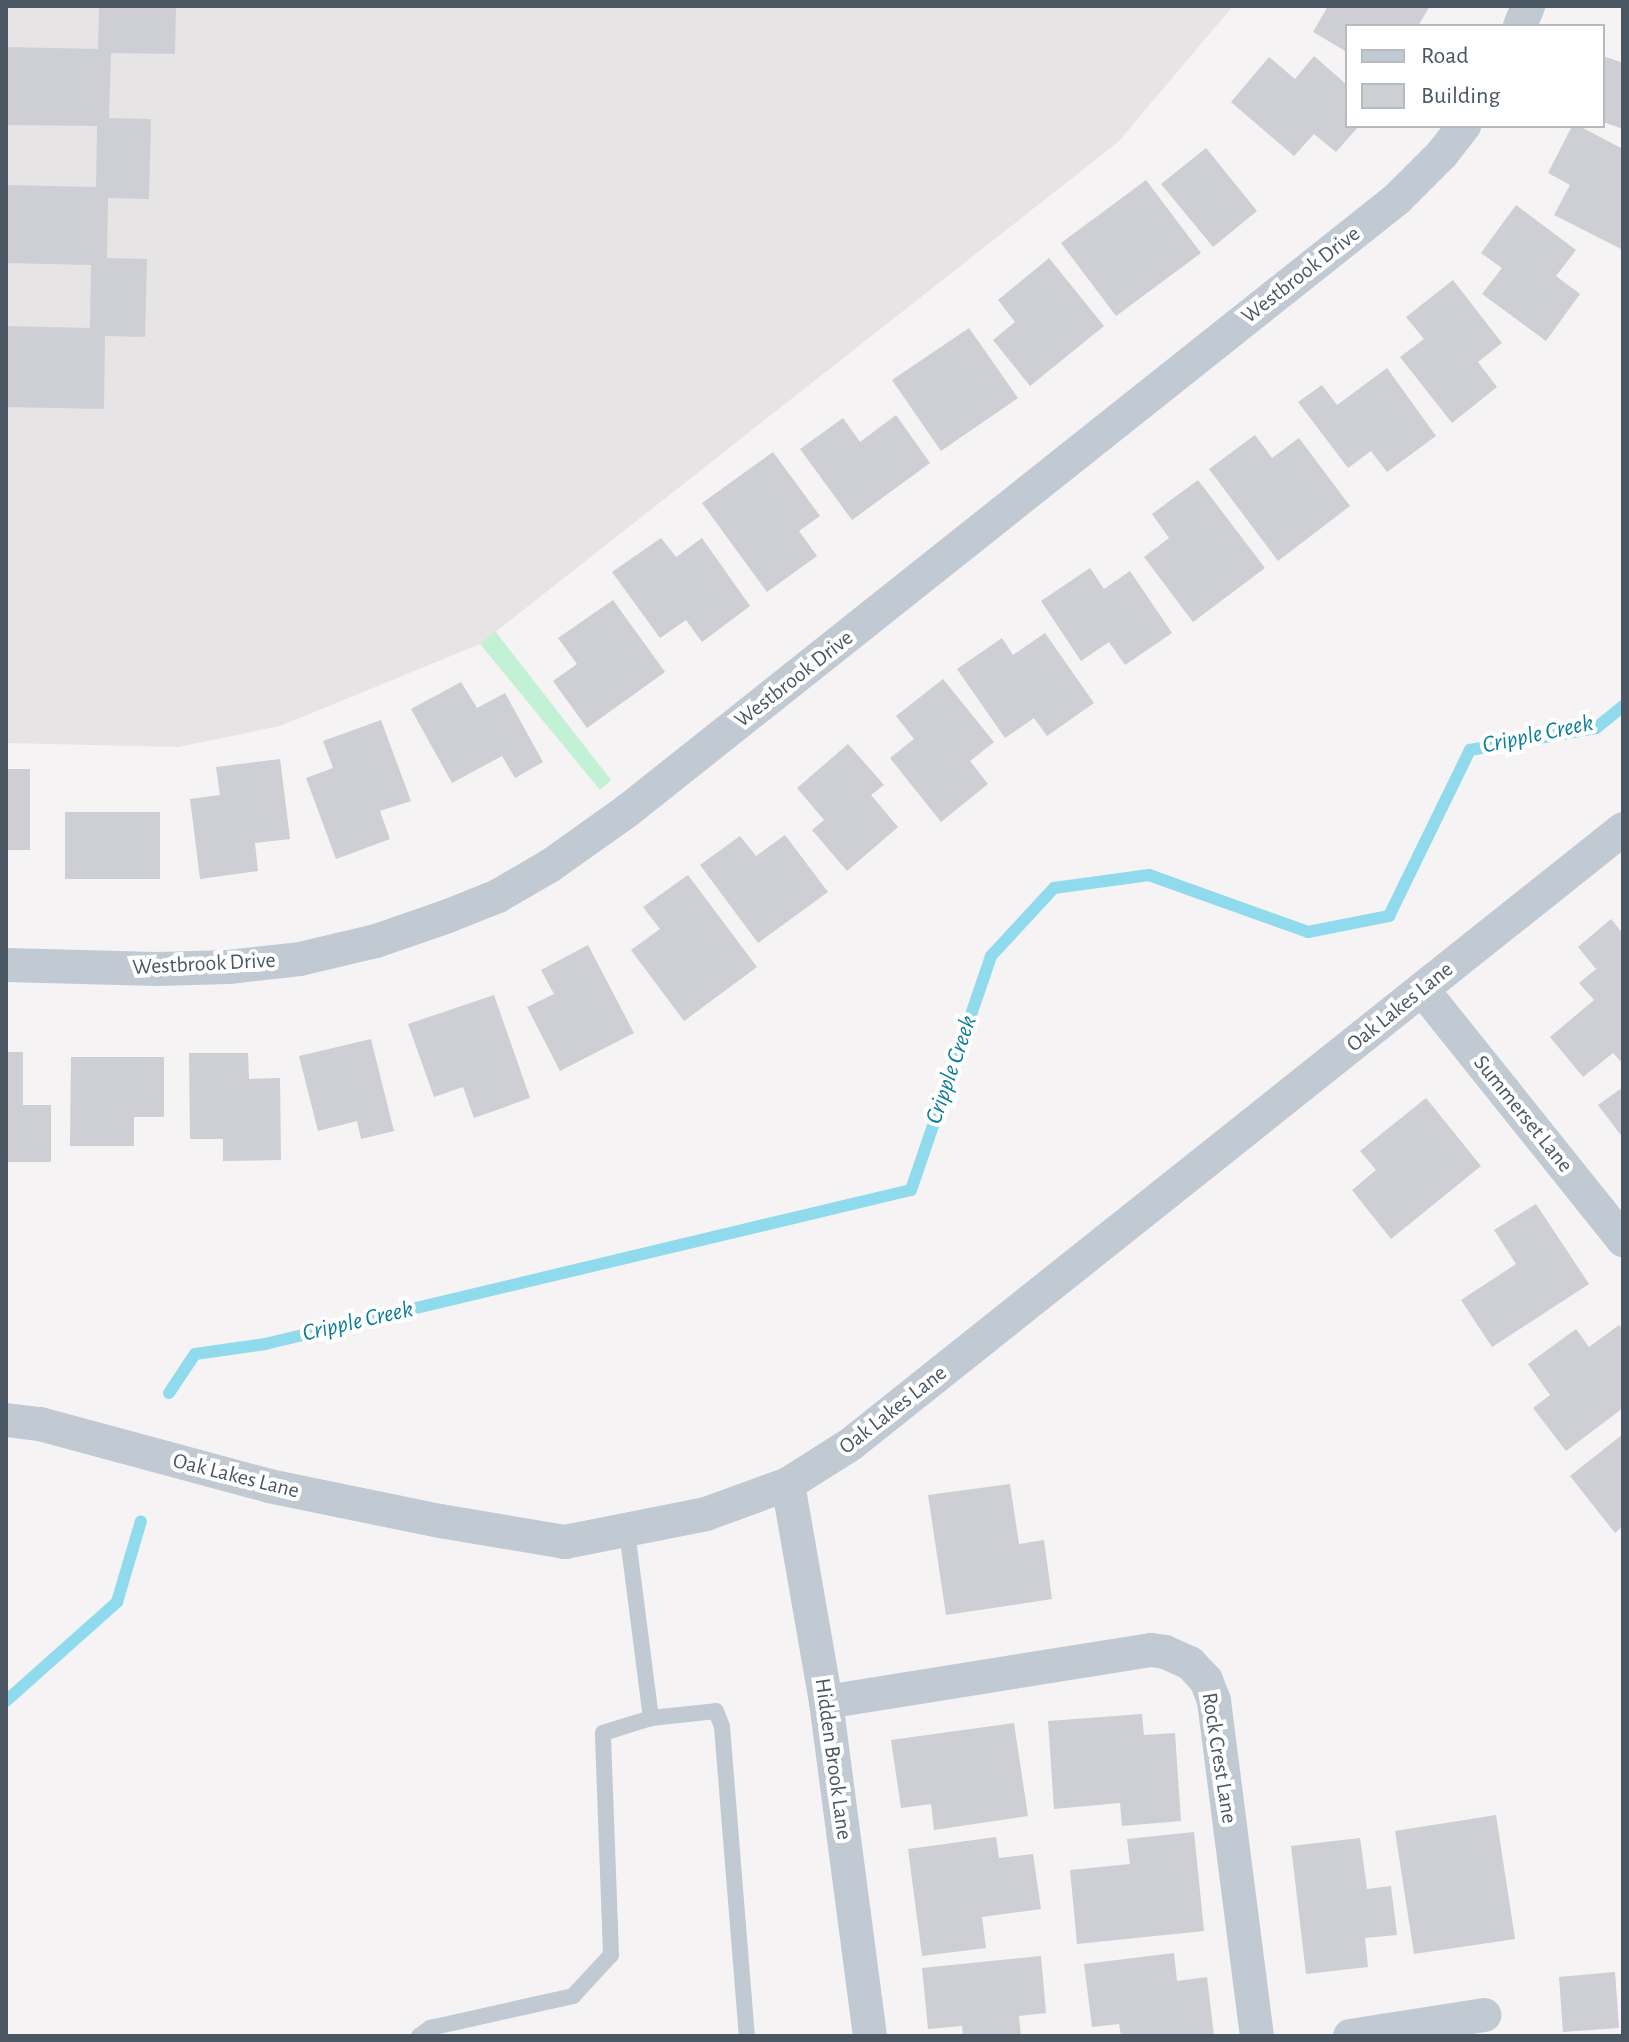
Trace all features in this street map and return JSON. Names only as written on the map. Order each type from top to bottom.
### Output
[{"type":"street","name":"Westbrook Drive","points":[[6,965],[157,969],[229,967],[300,959],[376,941],[498,896],[538,873],[627,811],[1397,199],[1442,154],[1462,128]]},
{"type":"street","name":"Oak Lakes Lane","points":[[6,1420],[40,1424],[269,1486],[440,1521],[565,1542],[706,1514],[788,1484],[851,1444],[1623,829]]},
{"type":"street","name":"Summerset Lane","points":[[1422,989],[1623,1240]]},
{"type":"street","name":"Hidden Brook Lane","points":[[788,1484],[826,1702],[870,2036]]},
{"type":"street","name":"Rock Crest Lane","points":[[826,1702],[1151,1650],[1165,1652],[1190,1663],[1206,1680],[1214,1701],[1257,2036]]},
{"type":"street","points":[[1350,2036],[1484,2015]]},
{"type":"lane","points":[[627,1531],[651,1718]]},
{"type":"lane","points":[[419,2036],[430,2028],[573,1996],[611,1955],[603,1733],[651,1718],[716,1711],[722,1727],[747,2036]]},
{"type":"shaded area","points":[[6,6],[1233,6],[1118,142],[480,644],[280,726],[178,747],[6,743]]},
{"type":"green space","points":[[495,631],[611,780],[600,790],[480,644]]},
{"type":"building","points":[[99,6],[176,6],[175,54],[111,53],[109,118],[151,119],[149,199],[108,198],[107,258],[147,259],[145,337],[105,336],[104,409],[6,407],[6,326],[90,328],[91,265],[6,263],[6,185],[96,187],[97,126],[6,125],[6,47],[98,49]]},
{"type":"building","points":[[1328,6],[1430,6],[1419,24],[1345,24],[1345,51],[1313,32]]},
{"type":"building","points":[[1314,56],[1345,83],[1345,128],[1357,128],[1336,152],[1314,134],[1294,156],[1231,102],[1269,57],[1295,79]]},
{"type":"building","points":[[1605,57],[1623,63],[1623,129],[1605,123]]},
{"type":"building","points":[[1571,128],[1583,128],[1623,149],[1623,250],[1554,215],[1570,185],[1548,173]]},
{"type":"building","points":[[1206,148],[1257,211],[1213,247],[1161,184]]},
{"type":"building","points":[[1146,180],[1201,253],[1116,316],[1061,243]]},
{"type":"building","points":[[1516,205],[1576,250],[1556,276],[1580,294],[1546,341],[1482,294],[1502,268],[1481,253]]},
{"type":"building","points":[[1049,258],[1104,326],[1030,386],[993,340],[1015,322],[998,300]]},
{"type":"building","points":[[1453,280],[1502,343],[1478,362],[1497,387],[1452,423],[1400,357],[1424,339],[1406,317]]},
{"type":"building","points":[[969,328],[1018,398],[941,451],[892,380]]},
{"type":"building","points":[[1387,368],[1436,436],[1387,472],[1371,451],[1348,468],[1298,402],[1322,385],[1337,405]]},
{"type":"building","points":[[896,415],[930,463],[852,520],[800,449],[843,418],[860,442]]},
{"type":"building","points":[[1255,435],[1272,458],[1299,438],[1350,506],[1278,561],[1209,469]]},
{"type":"building","points":[[773,452],[820,516],[799,531],[817,556],[767,592],[702,503]]},
{"type":"building","points":[[1198,480],[1265,568],[1193,622],[1144,557],[1169,538],[1152,514]]},
{"type":"building","points":[[661,538],[676,557],[702,538],[750,606],[702,642],[686,620],[660,638],[612,572]]},
{"type":"building","points":[[1090,568],[1104,589],[1130,571],[1172,633],[1125,665],[1109,642],[1081,661],[1041,601]]},
{"type":"building","points":[[613,600],[665,672],[587,728],[553,681],[577,664],[558,638]]},
{"type":"building","points":[[1045,633],[1094,703],[1047,736],[1034,718],[1005,738],[957,669],[1002,638],[1013,655]]},
{"type":"building","points":[[943,679],[994,742],[970,761],[988,784],[941,822],[890,758],[914,739],[896,716]]},
{"type":"building","points":[[461,682],[477,708],[505,693],[543,762],[515,778],[502,756],[452,783],[411,709]]},
{"type":"building","points":[[381,720],[411,801],[380,811],[390,839],[336,859],[306,778],[333,768],[323,741]]},
{"type":"building","points":[[848,744],[884,785],[871,795],[898,827],[847,871],[812,830],[824,820],[797,788]]},
{"type":"building","points":[[280,759],[290,839],[255,843],[258,871],[200,879],[190,799],[220,795],[216,767]]},
{"type":"building","points":[[6,769],[30,769],[30,850],[6,850]]},
{"type":"building","points":[[65,812],[160,812],[160,879],[65,879]]},
{"type":"building","points":[[785,835],[828,892],[758,943],[700,865],[740,836],[756,856]]},
{"type":"building","points":[[688,875],[757,967],[684,1021],[631,950],[660,929],[643,907]]},
{"type":"building","points":[[1611,919],[1623,934],[1623,1064],[1613,1053],[1583,1077],[1550,1037],[1594,1000],[1579,983],[1596,969],[1578,947]]},
{"type":"building","points":[[588,945],[634,1033],[560,1071],[527,1007],[554,994],[541,970]]},
{"type":"building","points":[[494,995],[530,1098],[474,1118],[463,1087],[434,1097],[408,1024]]},
{"type":"building","points":[[371,1039],[394,1131],[361,1139],[357,1121],[318,1131],[299,1056]]},
{"type":"building","points":[[6,1052],[23,1052],[23,1105],[51,1105],[51,1162],[6,1162]]},
{"type":"building","points":[[189,1053],[248,1053],[249,1079],[280,1078],[281,1160],[223,1161],[223,1139],[190,1139]]},
{"type":"building","points":[[71,1057],[164,1057],[164,1117],[134,1117],[134,1146],[70,1146]]},
{"type":"building","points":[[1623,1087],[1623,1138],[1598,1105]]},
{"type":"building","points":[[1426,1098],[1481,1166],[1391,1239],[1352,1190],[1376,1170],[1360,1151]]},
{"type":"building","points":[[1536,1204],[1589,1284],[1492,1347],[1461,1300],[1516,1264],[1494,1230]]},
{"type":"building","points":[[1619,1325],[1623,1330],[1623,1408],[1566,1451],[1533,1408],[1550,1395],[1528,1364],[1576,1329],[1589,1347]]},
{"type":"building","points":[[1623,1434],[1623,1526],[1615,1533],[1570,1476]]},
{"type":"building","points":[[1010,1484],[1019,1544],[1044,1540],[1052,1599],[946,1615],[928,1495]]},
{"type":"building","points":[[1142,1714],[1144,1735],[1175,1733],[1181,1821],[1122,1826],[1120,1803],[1054,1809],[1048,1721]]},
{"type":"building","points":[[1014,1723],[1028,1816],[934,1830],[931,1804],[901,1808],[891,1740]]},
{"type":"building","points":[[1496,1815],[1515,1939],[1414,1954],[1395,1831]]},
{"type":"building","points":[[1194,1832],[1204,1931],[1077,1944],[1070,1870],[1130,1864],[1127,1839]]},
{"type":"building","points":[[996,1837],[999,1858],[1033,1854],[1041,1909],[982,1917],[986,1948],[922,1956],[908,1849]]},
{"type":"building","points":[[1360,1838],[1367,1889],[1391,1886],[1397,1935],[1365,1938],[1368,1967],[1306,1974],[1291,1846]]},
{"type":"building","points":[[1174,1953],[1177,1981],[1207,1977],[1214,2036],[1121,2036],[1119,2024],[1092,2027],[1084,1964]]},
{"type":"building","points":[[1041,1956],[1046,2013],[1019,2016],[1021,2036],[963,2036],[962,2026],[928,2029],[922,1968]]},
{"type":"building","points":[[1615,1972],[1619,2028],[1563,2032],[1559,1977]]},
{"type":"waterway","name":"Cripple Creek","points":[[169,1393],[195,1354],[265,1344],[911,1190],[991,956],[1054,888],[1149,875],[1308,932],[1389,916],[1470,750],[1596,728],[1623,706]]},
{"type":"waterway","name":"Cripple Creek","points":[[6,1701],[117,1602],[141,1521]]}]
